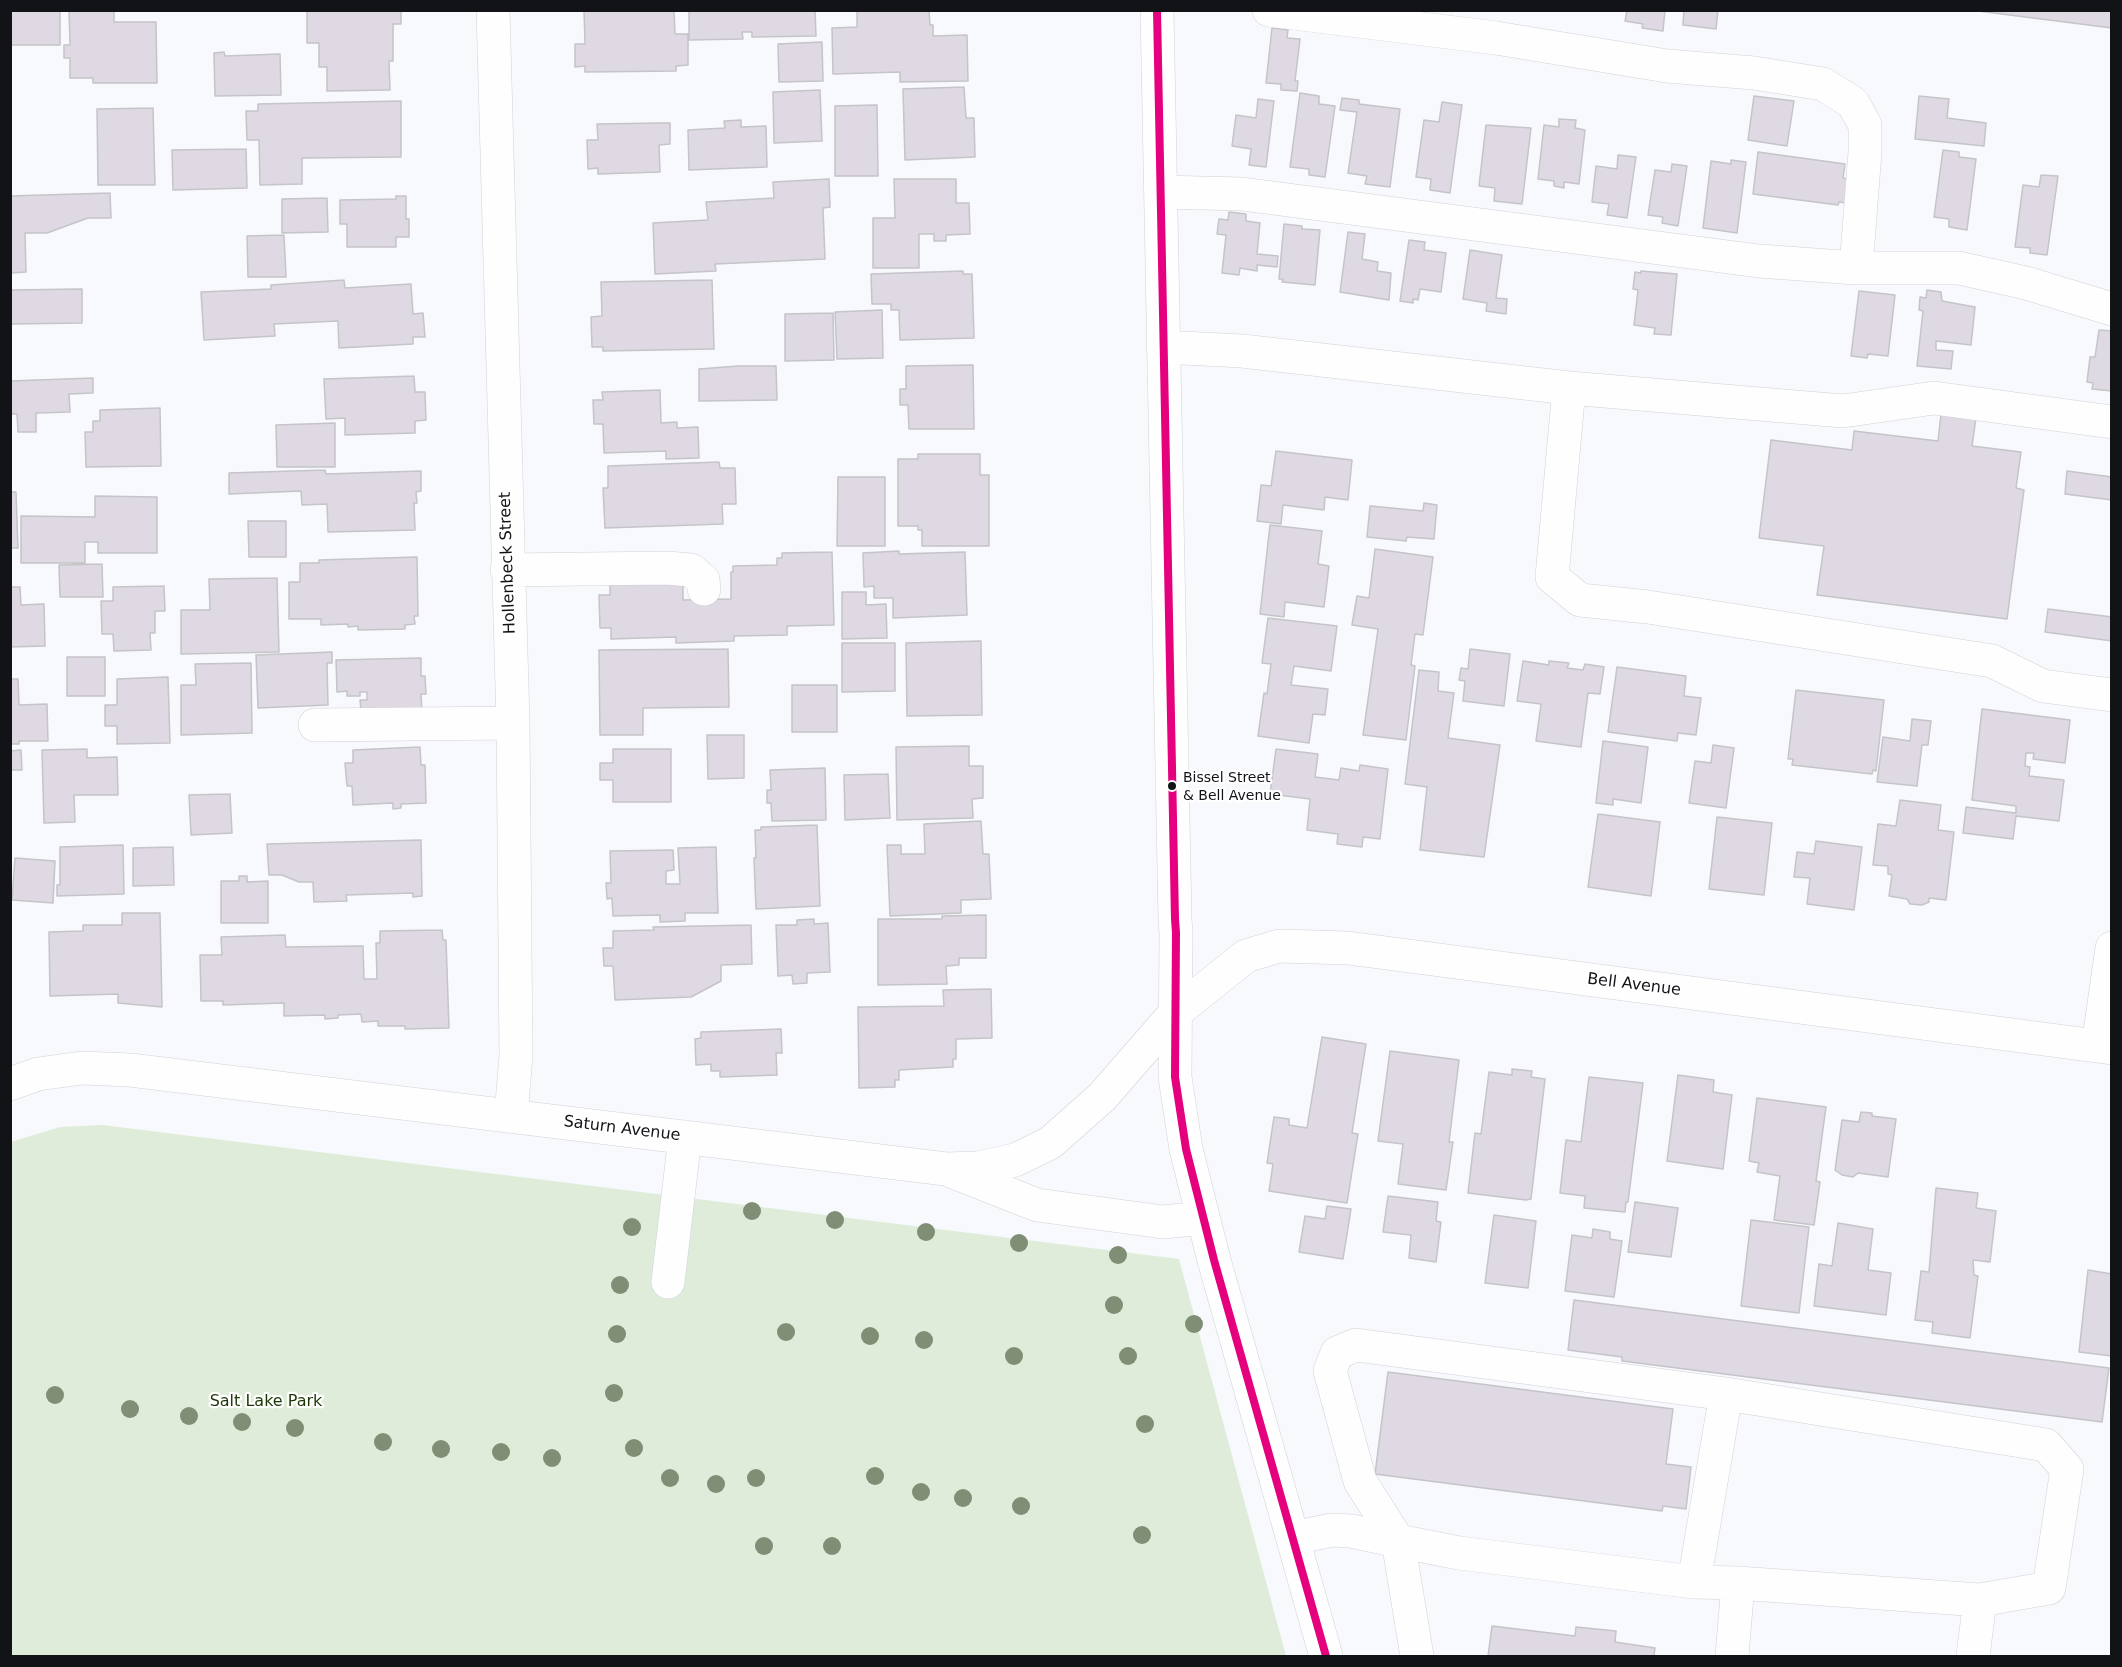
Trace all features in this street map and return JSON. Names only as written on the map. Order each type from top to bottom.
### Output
[{"type":"street","name":"Hollenbeck Street","points":[[493,10],[513,723],[516,1056],[511,1115]]},
{"type":"street","points":[[1157,10],[1176,933],[1174,1077],[1186,1149],[1203,1218],[1326,1656]]},
{"type":"street","points":[[1269,10],[1496,38],[1667,66],[1754,73],[1823,84],[1853,103],[1865,125],[1856,268]]},
{"type":"street","points":[[1161,192],[1242,194],[1759,261],[1856,268],[1959,268],[2026,283],[2112,309]]},
{"type":"street","points":[[1163,347],[1242,351],[1569,388],[1844,411],[1934,398],[2112,422]]},
{"type":"street","points":[[1569,388],[1552,578],[1580,600],[1659,609],[1992,661],[2043,686],[2112,695]]},
{"type":"street","points":[[507,570],[667,568],[691,570],[703,580],[704,589]]},
{"type":"street","points":[[315,725],[513,723]]},
{"type":"street","name":"Bell Avenue","points":[[1176,1011],[1246,956],[1279,946],[1348,948],[2105,1047]]},
{"type":"street","points":[[2105,1047],[2112,948]]},
{"type":"street","name":"Saturn Avenue","points":[[10,1084],[38,1074],[82,1068],[130,1070],[946,1169],[978,1168],[1015,1160],[1050,1143],[1102,1097],[1176,1011]]},
{"type":"street","points":[[668,1282],[684,1137]]},
{"type":"street","points":[[946,1169],[1037,1205],[1163,1222],[1203,1218]]},
{"type":"street","points":[[1293,1538],[1332,1530],[1351,1531],[1398,1541],[1459,1553],[1694,1582],[1980,1600],[2049,1588],[2067,1469],[2046,1445],[1726,1394],[1356,1345],[1337,1353],[1330,1371],[1360,1481],[1398,1541],[1417,1656]]},
{"type":"street","points":[[1694,1582],[1726,1394]]},
{"type":"street","points":[[1732,1656],[1738,1583]]},
{"type":"street","points":[[1972,1656],[1980,1600]]},
{"type":"green space","name":"Salt Lake Park","points":[[102,1125],[1179,1259],[1286,1656],[11,1656],[11,1142],[60,1127]]},
{"type":"building","points":[[10,10],[60,10],[60,45],[10,45]]},
{"type":"building","points":[[69,10],[114,10],[114,22],[156,22],[157,83],[93,83],[93,78],[70,78],[70,58],[64,58],[64,45],[70,45]]},
{"type":"building","points":[[307,10],[401,10],[401,24],[393,24],[393,61],[389,61],[390,90],[327,91],[327,67],[319,67],[319,43],[307,43]]},
{"type":"building","points":[[584,10],[674,10],[675,34],[688,34],[688,65],[676,66],[676,71],[585,72],[585,66],[575,67],[575,44],[585,44]]},
{"type":"building","points":[[689,10],[815,10],[816,36],[752,37],[752,32],[742,32],[743,39],[689,40]]},
{"type":"building","points":[[857,10],[929,10],[933,36],[967,35],[968,81],[900,82],[900,72],[833,74],[832,28],[857,27]]},
{"type":"building","points":[[1627,10],[1665,10],[1663,31],[1642,28],[1643,24],[1625,21]]},
{"type":"building","points":[[1684,10],[1718,10],[1716,29],[1683,25]]},
{"type":"building","points":[[1970,10],[2112,10],[2112,28]]},
{"type":"building","points":[[1272,28],[1288,30],[1287,38],[1300,39],[1295,81],[1298,81],[1297,91],[1281,90],[1281,84],[1266,83]]},
{"type":"building","points":[[822,42],[823,81],[779,82],[778,44]]},
{"type":"building","points":[[224,52],[225,56],[280,54],[281,95],[215,96],[214,53]]},
{"type":"building","points":[[964,87],[966,118],[974,118],[975,157],[905,160],[903,89]]},
{"type":"building","points":[[820,90],[822,141],[774,143],[773,92]]},
{"type":"building","points":[[1300,93],[1319,96],[1319,104],[1335,106],[1325,177],[1309,175],[1309,169],[1290,167]]},
{"type":"building","points":[[1754,96],[1794,101],[1787,146],[1748,140]]},
{"type":"building","points":[[1919,96],[1949,99],[1947,118],[1986,123],[1984,146],[1915,139]]},
{"type":"building","points":[[1342,98],[1359,100],[1359,104],[1400,109],[1390,187],[1365,184],[1367,176],[1348,173],[1357,112],[1340,110]]},
{"type":"building","points":[[1258,99],[1274,101],[1266,167],[1249,165],[1251,149],[1232,146],[1236,115],[1256,118]]},
{"type":"building","points":[[401,101],[401,157],[302,158],[302,184],[260,185],[259,140],[247,140],[246,111],[258,111],[258,104]]},
{"type":"building","points":[[1442,102],[1462,105],[1450,193],[1430,190],[1431,179],[1416,177],[1424,120],[1439,122]]},
{"type":"building","points":[[877,105],[878,176],[835,176],[835,106]]},
{"type":"building","points":[[153,108],[155,185],[98,185],[97,109]]},
{"type":"building","points":[[1559,119],[1576,120],[1575,128],[1585,130],[1579,184],[1564,182],[1564,188],[1554,186],[1554,181],[1538,179],[1544,125],[1559,127]]},
{"type":"building","points":[[741,120],[741,127],[766,126],[767,167],[689,170],[688,130],[725,128],[724,121]]},
{"type":"building","points":[[670,123],[670,144],[659,145],[660,172],[598,174],[598,168],[588,169],[587,140],[598,140],[597,124]]},
{"type":"building","points":[[1486,125],[1531,128],[1522,204],[1494,201],[1495,188],[1479,186]]},
{"type":"building","points":[[246,149],[247,188],[173,190],[172,150]]},
{"type":"building","points":[[1943,150],[1959,152],[1959,157],[1976,159],[1967,230],[1949,227],[1949,219],[1934,217]]},
{"type":"building","points":[[1758,152],[1845,164],[1843,178],[1849,179],[1846,203],[1839,202],[1838,205],[1753,194]]},
{"type":"building","points":[[1618,155],[1636,157],[1627,218],[1607,215],[1609,204],[1592,202],[1596,166],[1617,169]]},
{"type":"building","points":[[1731,160],[1746,162],[1737,233],[1703,228],[1711,161],[1731,164]]},
{"type":"building","points":[[1672,164],[1687,166],[1678,226],[1662,223],[1663,217],[1648,215],[1655,170],[1671,172]]},
{"type":"building","points":[[2041,175],[2058,176],[2047,255],[2030,253],[2030,248],[2015,247],[2023,185],[2039,187]]},
{"type":"building","points":[[829,179],[830,207],[823,208],[825,259],[715,264],[716,271],[655,274],[653,223],[708,220],[706,202],[774,198],[773,182]]},
{"type":"building","points":[[894,179],[956,179],[956,203],[969,203],[970,234],[946,235],[946,241],[934,241],[934,234],[919,234],[919,268],[873,268],[873,218],[895,218]]},
{"type":"building","points":[[110,193],[111,218],[88,218],[47,233],[25,233],[26,272],[10,273],[10,196]]},
{"type":"building","points":[[396,196],[406,196],[409,237],[396,237],[396,247],[347,247],[347,224],[340,224],[340,200],[396,199]]},
{"type":"building","points":[[327,198],[328,232],[282,233],[282,199]]},
{"type":"building","points":[[1229,212],[1246,214],[1246,221],[1260,223],[1257,254],[1278,256],[1277,267],[1257,265],[1257,271],[1240,268],[1239,275],[1222,273],[1226,235],[1217,234],[1219,219],[1228,220]]},
{"type":"building","points":[[1284,224],[1302,226],[1302,229],[1320,230],[1315,285],[1282,282],[1283,279],[1279,279]]},
{"type":"building","points":[[1348,232],[1365,234],[1362,259],[1378,262],[1377,271],[1391,273],[1389,300],[1340,292]]},
{"type":"building","points":[[284,235],[286,277],[248,277],[247,236]]},
{"type":"building","points":[[1409,240],[1425,242],[1424,250],[1446,253],[1441,292],[1420,289],[1418,300],[1413,299],[1413,303],[1400,301]]},
{"type":"building","points":[[1470,250],[1502,255],[1496,298],[1507,299],[1506,314],[1486,311],[1487,303],[1463,299]]},
{"type":"building","points":[[963,271],[963,274],[972,274],[974,338],[900,340],[899,310],[891,310],[891,304],[872,304],[871,274]]},
{"type":"building","points":[[1641,271],[1677,274],[1671,335],[1654,334],[1655,328],[1634,325],[1638,290],[1633,289],[1635,272],[1641,273]]},
{"type":"building","points":[[344,280],[345,288],[411,284],[413,314],[423,313],[425,337],[413,337],[413,344],[339,348],[338,321],[274,324],[275,336],[204,340],[201,292],[271,289],[271,285]]},
{"type":"building","points":[[712,280],[714,349],[603,351],[603,347],[592,347],[591,317],[602,316],[601,282]]},
{"type":"building","points":[[82,289],[82,323],[10,324],[10,290]]},
{"type":"building","points":[[1927,290],[1941,292],[1942,301],[1975,307],[1971,345],[1936,341],[1936,350],[1953,351],[1951,369],[1917,366],[1923,311],[1919,310],[1920,297],[1926,298]]},
{"type":"building","points":[[1859,291],[1895,295],[1888,356],[1868,354],[1867,358],[1851,356]]},
{"type":"building","points":[[882,310],[883,358],[837,359],[835,312]]},
{"type":"building","points":[[833,313],[834,360],[785,361],[785,314]]},
{"type":"building","points":[[2099,330],[2112,331],[2112,391],[2092,389],[2093,383],[2087,382],[2090,357],[2095,357]]},
{"type":"building","points":[[973,365],[974,429],[909,429],[908,405],[900,405],[900,389],[906,389],[906,366]]},
{"type":"building","points":[[776,366],[777,400],[699,401],[699,369]]},
{"type":"building","points":[[414,376],[415,392],[425,392],[426,420],[415,421],[415,433],[345,435],[345,418],[326,419],[324,379]]},
{"type":"building","points":[[93,378],[93,393],[69,394],[70,412],[36,413],[36,432],[18,432],[17,414],[10,414],[10,381]]},
{"type":"building","points":[[660,390],[661,423],[677,422],[677,428],[698,427],[699,458],[666,459],[666,451],[604,453],[603,424],[594,424],[593,400],[603,400],[602,392]]},
{"type":"building","points":[[160,408],[161,466],[86,467],[85,432],[93,432],[93,421],[100,421],[100,410]]},
{"type":"building","points":[[1941,414],[1976,418],[1972,446],[2021,452],[2016,488],[2024,490],[2007,619],[1817,595],[1824,546],[1759,538],[1771,440],[1852,450],[1854,431],[1938,441]]},
{"type":"building","points":[[335,423],[335,467],[277,467],[276,425]]},
{"type":"building","points":[[1276,451],[1352,460],[1348,500],[1325,497],[1324,510],[1283,505],[1281,524],[1257,521],[1261,485],[1271,486]]},
{"type":"building","points":[[918,454],[980,454],[980,475],[989,475],[989,546],[922,546],[922,530],[918,530],[918,526],[898,526],[898,459],[918,459]]},
{"type":"building","points":[[719,462],[720,468],[735,468],[736,504],[722,504],[723,524],[605,528],[603,488],[608,488],[608,466]]},
{"type":"building","points":[[325,470],[326,474],[421,471],[421,491],[416,492],[417,503],[414,503],[415,530],[328,532],[327,504],[302,505],[301,491],[229,494],[229,473]]},
{"type":"building","points":[[2067,471],[2112,477],[2112,500],[2065,494]]},
{"type":"building","points":[[838,477],[885,477],[885,546],[837,546]]},
{"type":"building","points":[[10,492],[16,492],[18,548],[10,548]]},
{"type":"building","points":[[95,496],[157,497],[157,553],[98,553],[98,542],[85,542],[85,563],[21,563],[21,516],[95,517]]},
{"type":"building","points":[[1424,503],[1437,505],[1434,539],[1407,537],[1406,541],[1367,537],[1370,506],[1423,511]]},
{"type":"building","points":[[248,521],[286,521],[286,557],[249,557]]},
{"type":"building","points":[[1270,525],[1322,531],[1318,564],[1329,566],[1324,607],[1285,602],[1284,617],[1260,614]]},
{"type":"building","points":[[1375,549],[1433,557],[1423,635],[1415,634],[1411,665],[1415,666],[1406,740],[1363,735],[1378,629],[1352,625],[1357,596],[1369,598]]},
{"type":"building","points":[[899,551],[899,554],[965,552],[967,615],[893,618],[893,598],[874,598],[874,586],[864,587],[863,553]]},
{"type":"building","points":[[832,552],[834,625],[787,626],[787,635],[734,636],[734,641],[676,643],[676,637],[611,639],[611,628],[600,628],[599,595],[610,595],[610,585],[683,583],[683,600],[731,599],[733,566],[777,565],[777,558],[782,558],[782,553]]},
{"type":"building","points":[[417,557],[418,616],[414,616],[415,624],[405,625],[405,629],[358,630],[358,626],[348,627],[348,624],[321,625],[321,619],[289,619],[289,582],[300,582],[300,563],[319,563],[319,560]]},
{"type":"building","points":[[102,564],[103,597],[60,597],[59,565]]},
{"type":"building","points":[[277,578],[279,652],[181,654],[181,610],[210,610],[209,579]]},
{"type":"building","points":[[164,586],[165,611],[155,611],[155,633],[150,633],[151,650],[114,651],[113,634],[102,634],[101,601],[113,601],[113,587]]},
{"type":"building","points":[[10,587],[20,587],[21,605],[44,604],[45,646],[10,647]]},
{"type":"building","points":[[842,592],[866,592],[866,605],[886,604],[887,638],[842,639]]},
{"type":"building","points":[[2048,609],[2112,617],[2112,641],[2045,632]]},
{"type":"building","points":[[1268,618],[1337,626],[1331,671],[1294,666],[1291,685],[1328,689],[1325,715],[1313,714],[1309,743],[1258,736],[1271,664],[1262,663]]},
{"type":"building","points":[[981,641],[982,715],[907,716],[906,643]]},
{"type":"building","points":[[842,643],[895,643],[895,691],[842,692]]},
{"type":"building","points":[[728,649],[729,707],[643,708],[643,735],[600,735],[599,650]]},
{"type":"building","points":[[1470,649],[1510,654],[1504,706],[1463,701],[1465,681],[1459,680],[1461,668],[1468,669]]},
{"type":"building","points":[[332,652],[332,663],[327,663],[328,705],[258,708],[256,655]]},
{"type":"building","points":[[67,657],[105,657],[105,696],[67,696]]},
{"type":"building","points":[[421,658],[421,676],[425,676],[426,694],[421,694],[422,714],[361,710],[360,700],[367,700],[367,692],[360,692],[360,696],[347,696],[347,691],[337,692],[336,660]]},
{"type":"building","points":[[1523,661],[1549,665],[1549,661],[1569,663],[1567,668],[1583,670],[1585,664],[1604,667],[1600,694],[1588,693],[1581,747],[1536,741],[1541,704],[1517,701]]},
{"type":"building","points":[[251,663],[252,733],[181,735],[181,685],[196,685],[195,664]]},
{"type":"building","points":[[1617,667],[1686,676],[1684,696],[1701,698],[1696,735],[1678,733],[1677,741],[1608,732]]},
{"type":"building","points":[[1419,670],[1439,672],[1438,691],[1454,693],[1448,738],[1500,745],[1484,857],[1420,850],[1427,787],[1405,784]]},
{"type":"building","points":[[168,677],[170,743],[117,744],[117,726],[105,726],[105,705],[117,705],[117,679]]},
{"type":"building","points":[[10,679],[18,679],[19,705],[47,704],[48,741],[19,741],[19,744],[10,744]]},
{"type":"building","points":[[792,685],[837,685],[837,732],[792,732]]},
{"type":"building","points":[[1796,690],[1884,700],[1876,771],[1873,770],[1872,774],[1792,765],[1793,759],[1788,759]]},
{"type":"building","points":[[1982,709],[2070,720],[2065,763],[2033,759],[2034,753],[2026,753],[2025,766],[2030,767],[2029,776],[2064,780],[2059,821],[2016,816],[2013,839],[1963,833],[1966,807],[2016,813],[2016,806],[1972,800]]},
{"type":"building","points":[[1912,719],[1931,721],[1928,745],[1922,745],[1917,786],[1877,782],[1883,737],[1910,741]]},
{"type":"building","points":[[707,735],[744,735],[744,778],[708,779]]},
{"type":"building","points":[[1603,741],[1648,747],[1641,803],[1613,799],[1613,805],[1596,803]]},
{"type":"building","points":[[1713,745],[1734,748],[1726,808],[1689,803],[1695,761],[1711,763]]},
{"type":"building","points":[[969,746],[969,766],[983,766],[983,798],[972,799],[973,818],[897,820],[896,747]]},
{"type":"building","points":[[420,747],[421,765],[425,765],[426,803],[401,804],[401,808],[393,809],[393,803],[353,805],[352,786],[347,786],[345,763],[353,763],[353,750]]},
{"type":"building","points":[[87,749],[87,758],[117,757],[118,795],[74,795],[75,822],[44,823],[42,750]]},
{"type":"building","points":[[613,749],[671,749],[671,802],[613,802],[613,780],[600,780],[600,763],[613,763]]},
{"type":"building","points":[[1276,749],[1318,754],[1315,777],[1339,780],[1341,768],[1359,771],[1360,765],[1388,769],[1380,839],[1363,837],[1362,847],[1337,844],[1338,834],[1307,830],[1310,799],[1270,794]]},
{"type":"building","points":[[21,750],[22,770],[10,770],[10,751]]},
{"type":"building","points":[[825,768],[826,820],[772,821],[771,803],[767,803],[767,790],[771,790],[770,770]]},
{"type":"building","points":[[888,774],[890,818],[845,820],[844,775]]},
{"type":"building","points":[[230,794],[232,833],[191,835],[189,795]]},
{"type":"building","points":[[1900,800],[1941,805],[1938,830],[1954,832],[1946,900],[1929,898],[1929,902],[1922,905],[1910,904],[1907,899],[1889,896],[1892,875],[1888,874],[1888,866],[1873,865],[1878,824],[1896,826]]},
{"type":"building","points":[[1598,814],[1660,822],[1651,896],[1588,887]]},
{"type":"building","points":[[1717,817],[1772,823],[1764,895],[1709,889]]},
{"type":"building","points":[[981,821],[983,854],[989,854],[991,899],[961,900],[961,913],[890,916],[887,845],[901,845],[901,854],[925,854],[924,824]]},
{"type":"building","points":[[817,825],[820,906],[756,909],[755,830],[761,830],[761,827]]},
{"type":"building","points":[[421,840],[422,896],[413,897],[413,893],[346,895],[347,901],[314,902],[313,882],[299,882],[282,875],[269,875],[267,844]]},
{"type":"building","points":[[1816,841],[1862,847],[1854,910],[1807,904],[1810,878],[1794,877],[1797,852],[1814,854]]},
{"type":"building","points":[[123,845],[124,894],[57,896],[57,885],[60,885],[60,847]]},
{"type":"building","points":[[173,847],[174,885],[133,886],[133,848]]},
{"type":"building","points":[[716,847],[718,913],[685,913],[685,921],[660,922],[660,915],[613,916],[612,898],[607,899],[606,883],[611,883],[610,851],[673,850],[674,870],[666,871],[666,884],[680,884],[678,848]]},
{"type":"building","points":[[15,858],[55,861],[53,903],[12,900]]},
{"type":"building","points":[[239,876],[247,876],[247,882],[268,881],[268,923],[221,923],[221,881],[239,881]]},
{"type":"building","points":[[122,913],[160,913],[162,1007],[118,1003],[118,994],[50,996],[49,932],[83,931],[83,925],[122,925]]},
{"type":"building","points":[[986,915],[986,958],[959,958],[959,965],[946,966],[947,984],[878,985],[878,919],[942,919],[942,916]]},
{"type":"building","points":[[814,919],[814,924],[828,923],[830,972],[807,973],[807,983],[793,984],[792,975],[778,976],[776,925],[797,925],[797,920]]},
{"type":"building","points":[[751,925],[752,964],[721,965],[721,981],[691,997],[615,1000],[613,966],[604,966],[603,948],[613,948],[613,931],[654,930],[653,927]]},
{"type":"building","points":[[442,930],[443,940],[446,940],[449,1028],[405,1029],[405,1026],[378,1026],[378,1021],[362,1022],[361,1014],[338,1015],[338,1018],[325,1019],[325,1015],[284,1016],[284,1003],[223,1005],[223,1001],[201,1001],[200,955],[222,955],[221,937],[285,935],[286,947],[363,946],[364,979],[377,979],[376,943],[380,943],[380,931]]},
{"type":"building","points":[[991,989],[992,1038],[956,1039],[956,1059],[953,1059],[953,1067],[899,1070],[899,1080],[895,1080],[895,1087],[859,1088],[858,1007],[944,1006],[943,990]]},
{"type":"building","points":[[781,1029],[782,1053],[776,1053],[777,1075],[720,1077],[720,1071],[711,1071],[711,1064],[696,1065],[695,1039],[701,1038],[701,1032]]},
{"type":"building","points":[[1322,1037],[1366,1044],[1352,1133],[1358,1134],[1347,1203],[1269,1191],[1273,1164],[1267,1163],[1274,1117],[1289,1119],[1289,1125],[1307,1128]]},
{"type":"building","points":[[1390,1051],[1459,1060],[1449,1142],[1453,1142],[1446,1190],[1398,1184],[1403,1144],[1378,1141]]},
{"type":"building","points":[[1512,1069],[1532,1071],[1531,1077],[1545,1079],[1531,1199],[1526,1200],[1468,1193],[1475,1133],[1481,1134],[1489,1072],[1512,1075]]},
{"type":"building","points":[[1678,1075],[1714,1080],[1713,1092],[1732,1095],[1723,1169],[1667,1161]]},
{"type":"building","points":[[1589,1077],[1643,1083],[1625,1212],[1584,1208],[1585,1196],[1560,1193],[1566,1140],[1581,1142]]},
{"type":"building","points":[[1757,1098],[1826,1107],[1816,1181],[1820,1182],[1814,1225],[1774,1220],[1780,1176],[1757,1172],[1759,1163],[1749,1161]]},
{"type":"building","points":[[1861,1112],[1896,1119],[1888,1177],[1858,1173],[1853,1177],[1842,1175],[1835,1170],[1842,1120],[1859,1122]]},
{"type":"building","points":[[1936,1188],[1978,1193],[1976,1208],[1996,1211],[1990,1262],[1973,1260],[1974,1275],[1978,1276],[1970,1338],[1932,1333],[1933,1322],[1915,1320],[1921,1271],[1929,1272]]},
{"type":"building","points":[[1388,1196],[1438,1202],[1436,1221],[1441,1222],[1436,1262],[1409,1258],[1411,1235],[1383,1232]]},
{"type":"building","points":[[1635,1202],[1678,1208],[1671,1257],[1628,1252]]},
{"type":"building","points":[[1327,1206],[1351,1209],[1343,1259],[1299,1252],[1305,1216],[1325,1219]]},
{"type":"building","points":[[1494,1215],[1536,1221],[1528,1288],[1485,1283]]},
{"type":"building","points":[[1751,1220],[1809,1227],[1799,1313],[1741,1306]]},
{"type":"building","points":[[1838,1223],[1873,1229],[1868,1270],[1891,1273],[1886,1315],[1814,1306],[1819,1264],[1832,1266]]},
{"type":"building","points":[[1593,1229],[1610,1232],[1610,1239],[1622,1241],[1614,1297],[1565,1291],[1572,1235],[1592,1238]]},
{"type":"building","points":[[2088,1270],[2112,1274],[2112,1356],[2079,1352]]},
{"type":"building","points":[[1574,1300],[2109,1368],[2102,1422],[1622,1361],[1622,1357],[1568,1350]]},
{"type":"building","points":[[1388,1372],[1673,1409],[1666,1464],[1691,1467],[1686,1509],[1663,1506],[1662,1511],[1375,1474]]},
{"type":"building","points":[[1492,1626],[1575,1636],[1576,1627],[1616,1631],[1615,1642],[1655,1648],[1654,1656],[1488,1656]]},
{"type":"transit line","points":[[1157,10],[1176,933],[1175,1077],[1186,1149],[1214,1260],[1326,1656]]},
{"type":"place","name":"Bissel Street & Bell Avenue","points":[[1172,786]]}]
